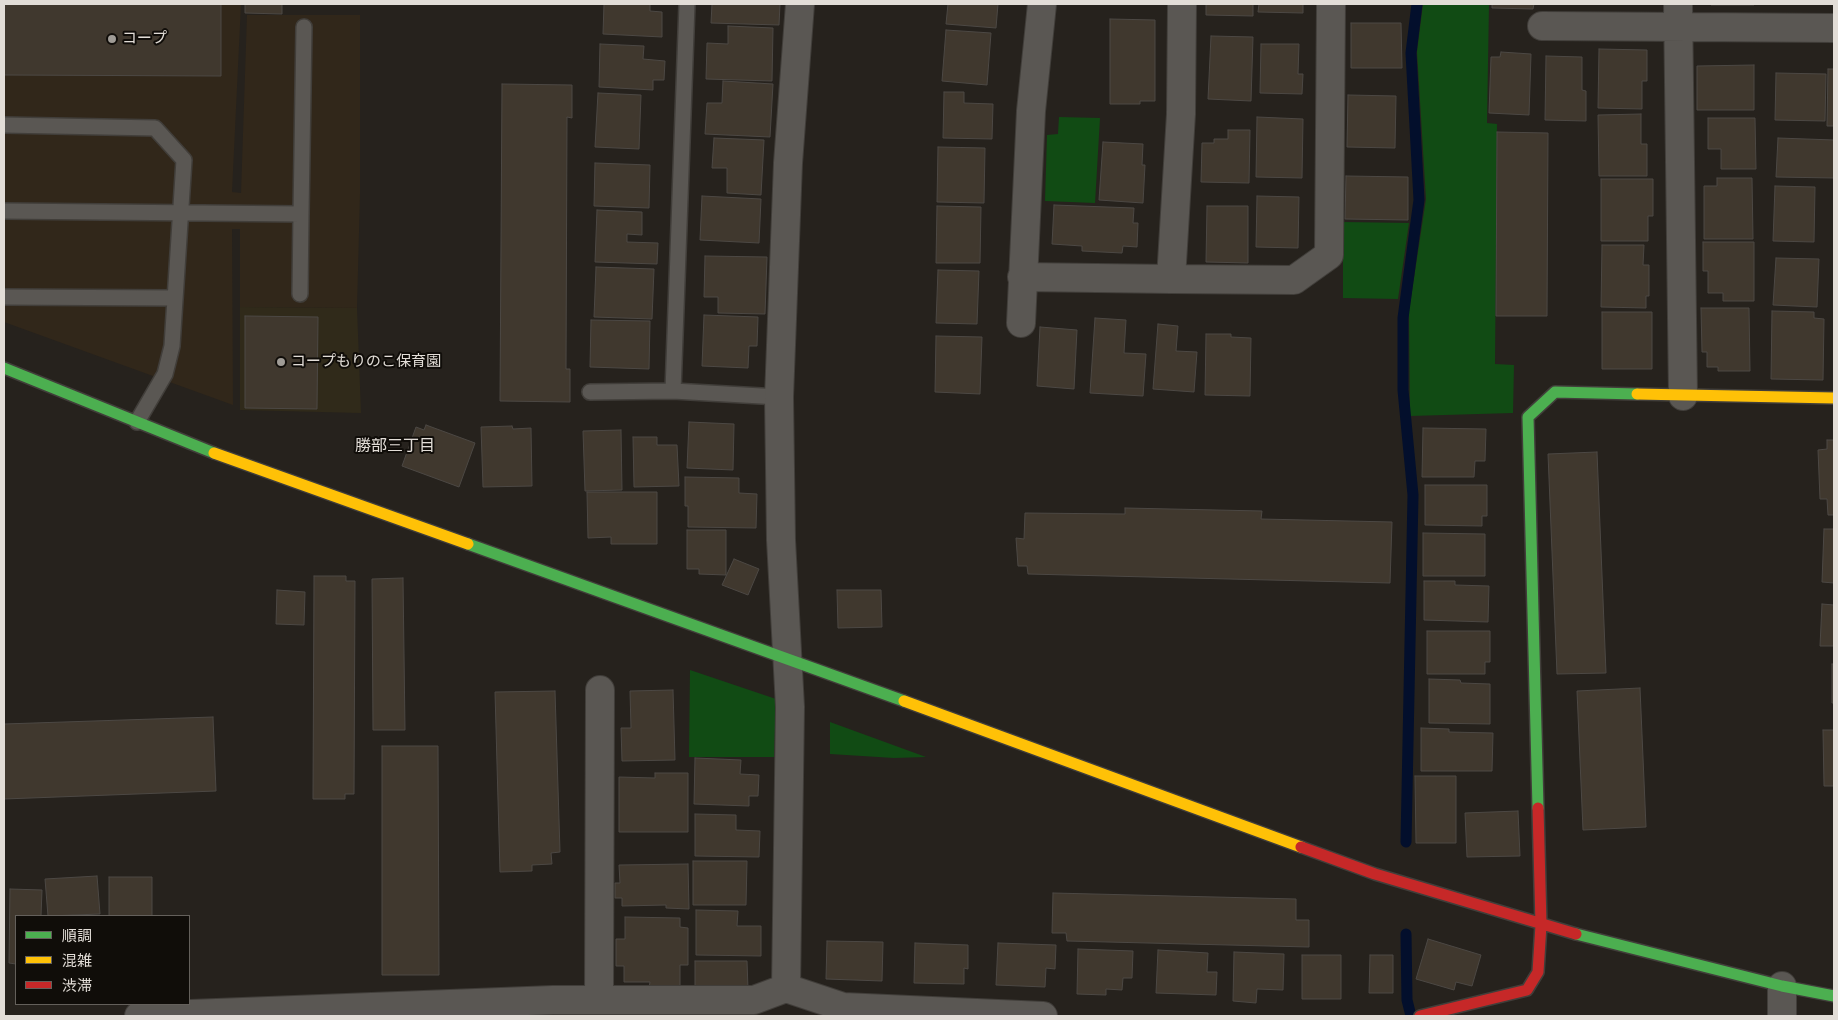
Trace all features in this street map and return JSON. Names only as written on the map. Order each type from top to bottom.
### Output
[{"type":"street","points":[[786,988],[790,707],[781,540],[779,397],[788,163],[800,4]]},
{"type":"street","points":[[1021,322],[1031,111],[1042,4]]},
{"type":"street","points":[[1171,279],[1182,114],[1182,4]]},
{"type":"street","points":[[1022,277],[1294,280],[1329,255],[1331,4]]},
{"type":"street","points":[[1542,26],[1678,15],[1834,28]]},
{"type":"street","points":[[1678,15],[1683,396]]},
{"type":"street","points":[[4,368],[252,467],[788,658],[1375,874],[1541,925],[1782,986],[1834,996]]},
{"type":"street","points":[[1420,1016],[1526,990],[1538,972],[1541,925],[1528,418],[1555,392],[1834,398]]},
{"type":"street","points":[[599,1000],[600,690]]},
{"type":"street","points":[[1782,986],[1782,1016]]},
{"type":"street","points":[[139,1016],[553,1008],[599,1000],[754,1000],[786,988],[844,1007],[915,1013],[1043,1016]]},
{"type":"lane","points":[[673,390],[687,4]]},
{"type":"lane","points":[[300,294],[304,27]]},
{"type":"lane","points":[[4,125],[155,128],[184,160],[172,346],[165,374],[137,422]]},
{"type":"lane","points":[[4,212],[301,214]]},
{"type":"lane","points":[[4,297],[175,298]]},
{"type":"lane","points":[[590,392],[673,390],[779,397]]},
{"type":"shaded area","points":[[4,4],[241,4],[232,192],[241,193],[247,15],[360,15],[360,194],[357,308],[240,307],[240,229],[232,229],[233,405],[4,322]]},
{"type":"shaded area","points":[[240,307],[357,308],[361,413],[240,410]]},
{"type":"green space","points":[[1423,4],[1489,4],[1487,123],[1497,124],[1495,364],[1514,365],[1513,413],[1410,416],[1409,311],[1426,199],[1417,52]]},
{"type":"green space","points":[[1059,117],[1100,118],[1095,203],[1045,201],[1047,135],[1058,134]]},
{"type":"green space","points":[[1343,222],[1409,223],[1398,299],[1343,298]]},
{"type":"green space","points":[[690,670],[776,699],[774,757],[689,757]]},
{"type":"green space","points":[[830,722],[926,757],[894,758],[830,754]]},
{"type":"building","name":"コープ","points":[[4,4],[221,4],[221,76],[4,75]]},
{"type":"building","points":[[245,4],[282,4],[282,14],[245,13]]},
{"type":"building","points":[[604,4],[650,4],[650,11],[662,12],[662,37],[603,34]]},
{"type":"building","points":[[712,4],[780,4],[779,25],[711,23]]},
{"type":"building","points":[[948,4],[998,4],[996,28],[946,24]]},
{"type":"building","points":[[1206,4],[1253,4],[1253,16],[1206,15]]},
{"type":"building","points":[[1259,4],[1303,4],[1303,13],[1258,12]]},
{"type":"building","points":[[1492,4],[1534,4],[1533,9],[1492,8]]},
{"type":"building","points":[[1754,4],[1754,5],[1711,5]]},
{"type":"building","points":[[1110,19],[1155,20],[1155,101],[1140,101],[1140,104],[1110,104]]},
{"type":"building","points":[[1351,23],[1401,23],[1402,68],[1351,68]]},
{"type":"building","points":[[728,26],[773,28],[772,81],[706,79],[707,43],[728,44]]},
{"type":"building","points":[[946,30],[991,33],[987,85],[942,81]]},
{"type":"building","points":[[1211,36],[1253,37],[1251,101],[1208,99]]},
{"type":"building","points":[[600,44],[644,46],[643,59],[665,61],[664,80],[653,80],[653,90],[599,87]]},
{"type":"building","points":[[1261,44],[1299,44],[1298,74],[1303,74],[1302,94],[1260,93]]},
{"type":"building","points":[[1599,49],[1647,50],[1647,81],[1642,81],[1642,109],[1598,108]]},
{"type":"building","points":[[1501,52],[1531,54],[1529,115],[1489,113],[1491,57],[1500,57]]},
{"type":"building","points":[[1546,56],[1582,57],[1582,90],[1586,91],[1586,121],[1545,120]]},
{"type":"building","points":[[1754,65],[1754,110],[1697,110],[1697,66]]},
{"type":"building","points":[[1828,69],[1834,69],[1834,126],[1827,126]]},
{"type":"building","points":[[1776,73],[1826,74],[1825,121],[1775,120]]},
{"type":"building","points":[[723,81],[773,84],[770,137],[705,134],[707,103],[722,103]]},
{"type":"building","points":[[502,84],[572,85],[572,118],[567,117],[566,369],[570,369],[570,402],[500,401]]},
{"type":"building","points":[[944,92],[964,92],[964,103],[993,104],[992,139],[943,138]]},
{"type":"building","points":[[598,93],[641,95],[639,149],[595,147]]},
{"type":"building","points":[[1348,95],[1396,96],[1395,148],[1347,147]]},
{"type":"building","points":[[1641,114],[1641,144],[1647,144],[1647,176],[1599,176],[1598,115]]},
{"type":"building","points":[[1257,117],[1303,119],[1302,178],[1256,177]]},
{"type":"building","points":[[1708,118],[1755,118],[1756,169],[1721,169],[1721,149],[1708,149]]},
{"type":"building","points":[[1228,130],[1250,130],[1249,183],[1201,182],[1202,143],[1214,143],[1214,139],[1228,139]]},
{"type":"building","points":[[1497,132],[1548,133],[1547,316],[1496,316]]},
{"type":"building","points":[[714,138],[764,140],[761,195],[727,193],[727,168],[712,168]]},
{"type":"building","points":[[1778,138],[1834,140],[1834,178],[1776,177]]},
{"type":"building","points":[[1103,142],[1143,144],[1142,165],[1145,165],[1143,203],[1099,200]]},
{"type":"building","points":[[938,147],[985,148],[984,203],[937,202]]},
{"type":"building","points":[[595,163],[650,165],[649,208],[594,206]]},
{"type":"building","points":[[1346,176],[1408,177],[1408,220],[1345,219]]},
{"type":"building","points":[[1717,178],[1752,178],[1753,239],[1704,239],[1704,186],[1717,186]]},
{"type":"building","points":[[1601,179],[1653,179],[1653,216],[1648,216],[1648,241],[1601,241]]},
{"type":"building","points":[[1775,186],[1815,187],[1814,242],[1773,241]]},
{"type":"building","points":[[702,196],[761,199],[759,243],[700,240]]},
{"type":"building","points":[[1257,196],[1299,197],[1298,248],[1256,247]]},
{"type":"building","points":[[1054,205],[1134,208],[1133,223],[1138,223],[1137,247],[1123,246],[1122,253],[1082,251],[1082,246],[1052,244]]},
{"type":"building","points":[[937,206],[981,207],[980,263],[936,263]]},
{"type":"building","points":[[1207,206],[1248,206],[1248,263],[1206,262]]},
{"type":"building","points":[[597,210],[642,212],[642,235],[627,234],[627,242],[658,243],[657,264],[595,262]]},
{"type":"building","points":[[1703,242],[1754,242],[1754,301],[1723,301],[1723,293],[1708,293],[1708,271],[1703,271]]},
{"type":"building","points":[[1602,245],[1644,245],[1643,265],[1649,265],[1649,296],[1646,296],[1646,308],[1601,307]]},
{"type":"building","points":[[705,256],[767,257],[765,314],[718,313],[718,297],[704,297]]},
{"type":"building","points":[[1776,258],[1819,259],[1817,307],[1773,305]]},
{"type":"building","points":[[596,267],[654,269],[652,319],[594,317]]},
{"type":"building","points":[[938,270],[979,271],[977,324],[936,323]]},
{"type":"building","points":[[1701,308],[1749,308],[1750,371],[1718,371],[1718,367],[1707,367],[1707,352],[1702,352]]},
{"type":"building","points":[[1772,311],[1814,312],[1814,318],[1824,319],[1823,380],[1771,379]]},
{"type":"building","points":[[1602,312],[1652,312],[1652,369],[1602,369]]},
{"type":"building","points":[[704,315],[758,317],[757,346],[749,346],[748,368],[702,366]]},
{"type":"building","name":"コープもりのこ保育園","points":[[245,316],[318,317],[317,409],[245,408]]},
{"type":"building","points":[[1095,318],[1126,320],[1124,353],[1146,354],[1143,396],[1090,393]]},
{"type":"building","points":[[591,320],[650,321],[649,369],[590,367]]},
{"type":"building","points":[[1158,324],[1178,326],[1176,351],[1197,352],[1194,392],[1153,389]]},
{"type":"building","points":[[1040,327],[1077,330],[1074,389],[1037,386]]},
{"type":"building","points":[[1206,334],[1231,334],[1231,337],[1251,338],[1250,396],[1205,395]]},
{"type":"building","points":[[936,336],[982,337],[980,394],[935,392]]},
{"type":"building","points":[[689,422],[734,424],[733,470],[687,468]]},
{"type":"building","points":[[426,425],[475,443],[459,487],[402,466],[416,427],[424,430]]},
{"type":"building","points":[[512,426],[513,429],[531,428],[532,486],[483,487],[481,427]]},
{"type":"building","points":[[1423,428],[1486,429],[1485,461],[1475,461],[1474,477],[1422,477]]},
{"type":"building","points":[[621,430],[622,490],[585,491],[583,431]]},
{"type":"building","points":[[633,437],[657,437],[657,445],[677,445],[679,486],[634,487]]},
{"type":"building","points":[[1827,440],[1834,440],[1834,515],[1828,515],[1827,499],[1820,499],[1818,450],[1827,449]]},
{"type":"building","points":[[1597,452],[1606,673],[1557,674],[1548,454]]},
{"type":"building","points":[[685,477],[739,478],[739,493],[757,494],[756,528],[688,527],[688,506],[685,506]]},
{"type":"building","points":[[1425,485],[1487,485],[1487,516],[1482,516],[1482,526],[1425,525]]},
{"type":"building","points":[[587,492],[657,492],[657,544],[611,544],[611,537],[588,538]]},
{"type":"building","points":[[1125,508],[1262,511],[1261,519],[1392,522],[1390,583],[1028,574],[1027,566],[1018,566],[1016,538],[1024,539],[1025,513],[1125,514]]},
{"type":"building","points":[[1824,529],[1834,529],[1834,583],[1822,582]]},
{"type":"building","points":[[687,530],[726,530],[726,575],[699,574],[699,569],[687,569]]},
{"type":"building","points":[[1423,533],[1485,534],[1485,576],[1423,576]]},
{"type":"building","points":[[734,559],[759,569],[748,595],[722,585]]},
{"type":"building","points":[[314,576],[346,576],[346,581],[355,581],[354,794],[345,794],[345,799],[313,799]]},
{"type":"building","points":[[403,578],[405,730],[373,730],[372,579]]},
{"type":"building","points":[[1424,581],[1455,581],[1455,585],[1489,586],[1488,622],[1424,620]]},
{"type":"building","points":[[277,590],[305,592],[304,625],[276,624]]},
{"type":"building","points":[[837,590],[881,590],[882,627],[838,628]]},
{"type":"building","points":[[1822,604],[1834,605],[1834,646],[1820,646]]},
{"type":"building","points":[[1427,631],[1490,631],[1490,662],[1485,662],[1485,674],[1427,674]]},
{"type":"building","points":[[1832,664],[1834,664],[1834,703],[1832,703]]},
{"type":"building","points":[[1429,679],[1460,680],[1461,683],[1490,684],[1490,724],[1429,723]]},
{"type":"building","points":[[1640,688],[1646,827],[1583,830],[1577,691]]},
{"type":"building","points":[[673,690],[675,760],[622,761],[621,728],[631,728],[630,691]]},
{"type":"building","points":[[555,691],[560,852],[551,853],[552,864],[532,865],[532,871],[500,872],[495,692]]},
{"type":"building","points":[[213,717],[216,791],[4,799],[4,724]]},
{"type":"building","points":[[1421,728],[1449,729],[1449,732],[1493,733],[1492,771],[1421,771]]},
{"type":"building","points":[[1823,730],[1834,730],[1834,786],[1824,786]]},
{"type":"building","points":[[382,746],[438,746],[439,975],[382,975]]},
{"type":"building","points":[[695,758],[741,760],[740,774],[759,775],[758,796],[749,796],[749,806],[694,804]]},
{"type":"building","points":[[655,773],[688,773],[688,832],[619,832],[619,777],[655,778]]},
{"type":"building","points":[[1415,776],[1456,776],[1456,843],[1416,843]]},
{"type":"building","points":[[1518,811],[1520,856],[1467,857],[1465,813]]},
{"type":"building","points":[[695,814],[736,815],[736,830],[760,831],[759,857],[695,856]]},
{"type":"building","points":[[693,861],[747,861],[746,905],[693,905]]},
{"type":"building","points":[[688,864],[689,909],[666,908],[666,905],[622,906],[622,898],[615,898],[615,883],[620,883],[619,865]]},
{"type":"building","points":[[97,876],[100,914],[48,915],[45,879]]},
{"type":"building","points":[[109,877],[152,877],[152,915],[109,915]]},
{"type":"building","points":[[10,889],[42,890],[41,915],[15,915],[15,964],[9,963]]},
{"type":"building","points":[[1053,893],[1296,899],[1296,920],[1309,920],[1309,947],[1067,941],[1066,933],[1052,933]]},
{"type":"building","points":[[696,910],[738,911],[737,926],[761,926],[761,956],[696,955]]},
{"type":"building","points":[[625,917],[680,918],[680,927],[688,928],[688,965],[680,965],[680,987],[649,988],[650,982],[624,982],[624,966],[616,966],[616,939],[625,939]]},
{"type":"building","points":[[1428,939],[1481,955],[1472,986],[1456,982],[1454,990],[1416,979]]},
{"type":"building","points":[[827,941],[883,942],[882,981],[826,979]]},
{"type":"building","points":[[915,943],[968,945],[968,969],[964,968],[964,984],[914,983]]},
{"type":"building","points":[[998,943],[1056,945],[1055,969],[1046,968],[1045,987],[996,985]]},
{"type":"building","points":[[1078,949],[1133,951],[1132,978],[1123,978],[1122,990],[1106,989],[1106,995],[1077,994]]},
{"type":"building","points":[[1158,950],[1208,953],[1207,972],[1217,972],[1216,995],[1156,993]]},
{"type":"building","points":[[1234,952],[1284,954],[1283,990],[1257,989],[1256,1003],[1233,1001]]},
{"type":"building","points":[[1302,955],[1341,955],[1341,999],[1302,999]]},
{"type":"building","points":[[1370,955],[1393,955],[1393,993],[1369,993]]},
{"type":"building","points":[[695,961],[747,961],[748,989],[695,989]]},
{"type":"waterway","points":[[1406,842],[1413,495],[1403,390],[1403,318],[1419,200],[1411,53],[1417,4]]},
{"type":"waterway","points":[[1406,934],[1407,1000],[1411,1016]]},
{"type":"traffic: fast","points":[[4,368],[214,453]]},
{"type":"traffic: fast","points":[[1538,808],[1528,417],[1555,392],[1637,394]]},
{"type":"traffic: fast","points":[[468,544],[904,701]]},
{"type":"traffic: fast","points":[[1576,934],[1782,986],[1834,996]]},
{"type":"traffic: slow","points":[[1637,394],[1834,398]]},
{"type":"traffic: slow","points":[[214,453],[468,544]]},
{"type":"traffic: slow","points":[[904,701],[1301,847]]},
{"type":"traffic: jam","points":[[1420,1016],[1527,990],[1538,972],[1541,925],[1538,808]]},
{"type":"traffic: jam","points":[[1301,847],[1375,874],[1576,934]]},
{"type":"place","name":"コープ","points":[[112,39]]},
{"type":"place","name":"コープもりのこ保育園","points":[[281,362]]},
{"type":"district","name":"勝部三丁目","points":[[395,447]]}]
